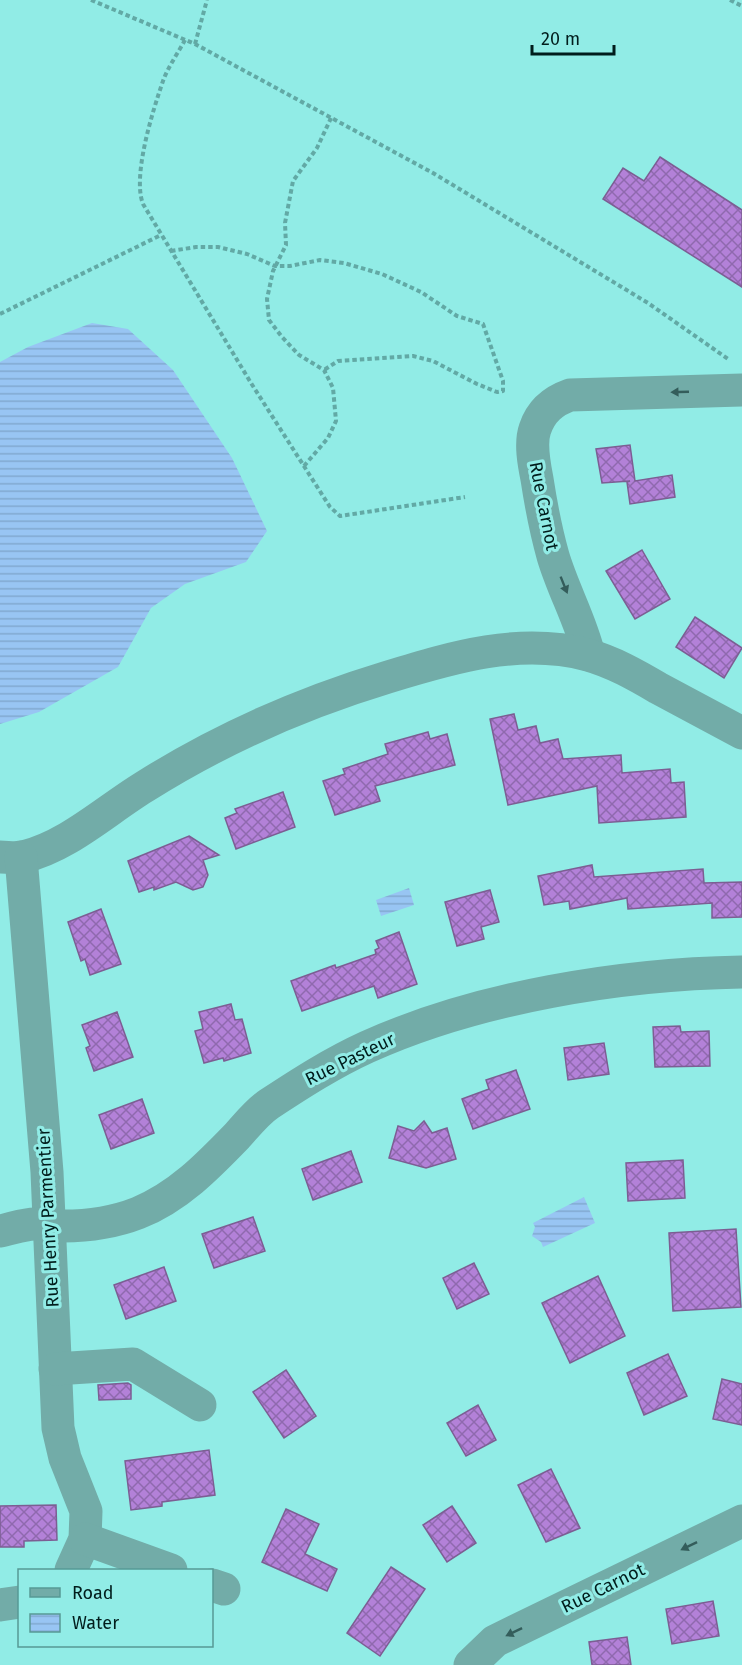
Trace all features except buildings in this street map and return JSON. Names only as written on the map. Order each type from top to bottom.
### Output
[{"type":"street","name":"Rue Carnot","points":[[589,655],[584,634],[554,557],[542,508],[534,460],[534,430],[542,414],[556,400],[570,395],[740,390]]},
{"type":"street","points":[[11,857],[62,842],[143,787],[204,751],[273,718],[337,692],[447,658],[486,650],[528,648],[589,655],[620,667],[742,733]]},
{"type":"street","name":"Rue Henry Parmentier","points":[[11,857],[47,1172],[58,1428],[65,1458],[86,1511],[85,1539],[71,1569]]},
{"type":"street","name":"Rue Pasteur","points":[[0,1231],[33,1224],[91,1225],[137,1214],[167,1198],[205,1169],[266,1107],[310,1077],[367,1047],[436,1021],[509,1000],[587,986],[645,977],[742,972]]},
{"type":"street","points":[[55,1369],[133,1364],[200,1405]]},
{"type":"street","name":"Rue Carnot","points":[[470,1665],[495,1641],[742,1521]]},
{"type":"street","points":[[85,1539],[168,1569]]},
{"type":"street","points":[[0,1605],[18,1602]]},
{"type":"path","points":[[91,0],[195,44],[434,173],[648,303],[731,360],[740,390]]},
{"type":"path","points":[[195,44],[207,0]]},
{"type":"path","points":[[730,0],[742,6]]},
{"type":"path","points":[[185,40],[164,80],[142,154],[138,193],[142,204],[330,507],[340,516],[465,497]]},
{"type":"path","points":[[304,466],[328,438],[336,421],[333,388],[324,370],[299,355],[269,320],[267,299],[275,266],[286,244],[285,223],[293,181],[317,148],[331,118]]},
{"type":"path","points":[[0,314],[161,235]]},
{"type":"path","points":[[171,251],[196,247],[218,247],[247,254],[275,266],[290,266],[320,260],[344,263],[382,274],[421,292],[457,316],[483,324],[503,381],[503,392],[477,384],[434,361],[413,357],[338,361],[324,370]]},
{"type":"water","points":[[92,323],[128,329],[173,370],[232,458],[267,531],[246,562],[185,584],[151,608],[118,667],[39,712],[0,724],[0,362],[28,347]]},
{"type":"water","points":[[409,888],[414,905],[381,916],[376,900]]},
{"type":"water","points":[[584,1197],[595,1223],[543,1247],[541,1242],[532,1236],[535,1227],[533,1223]]}]
